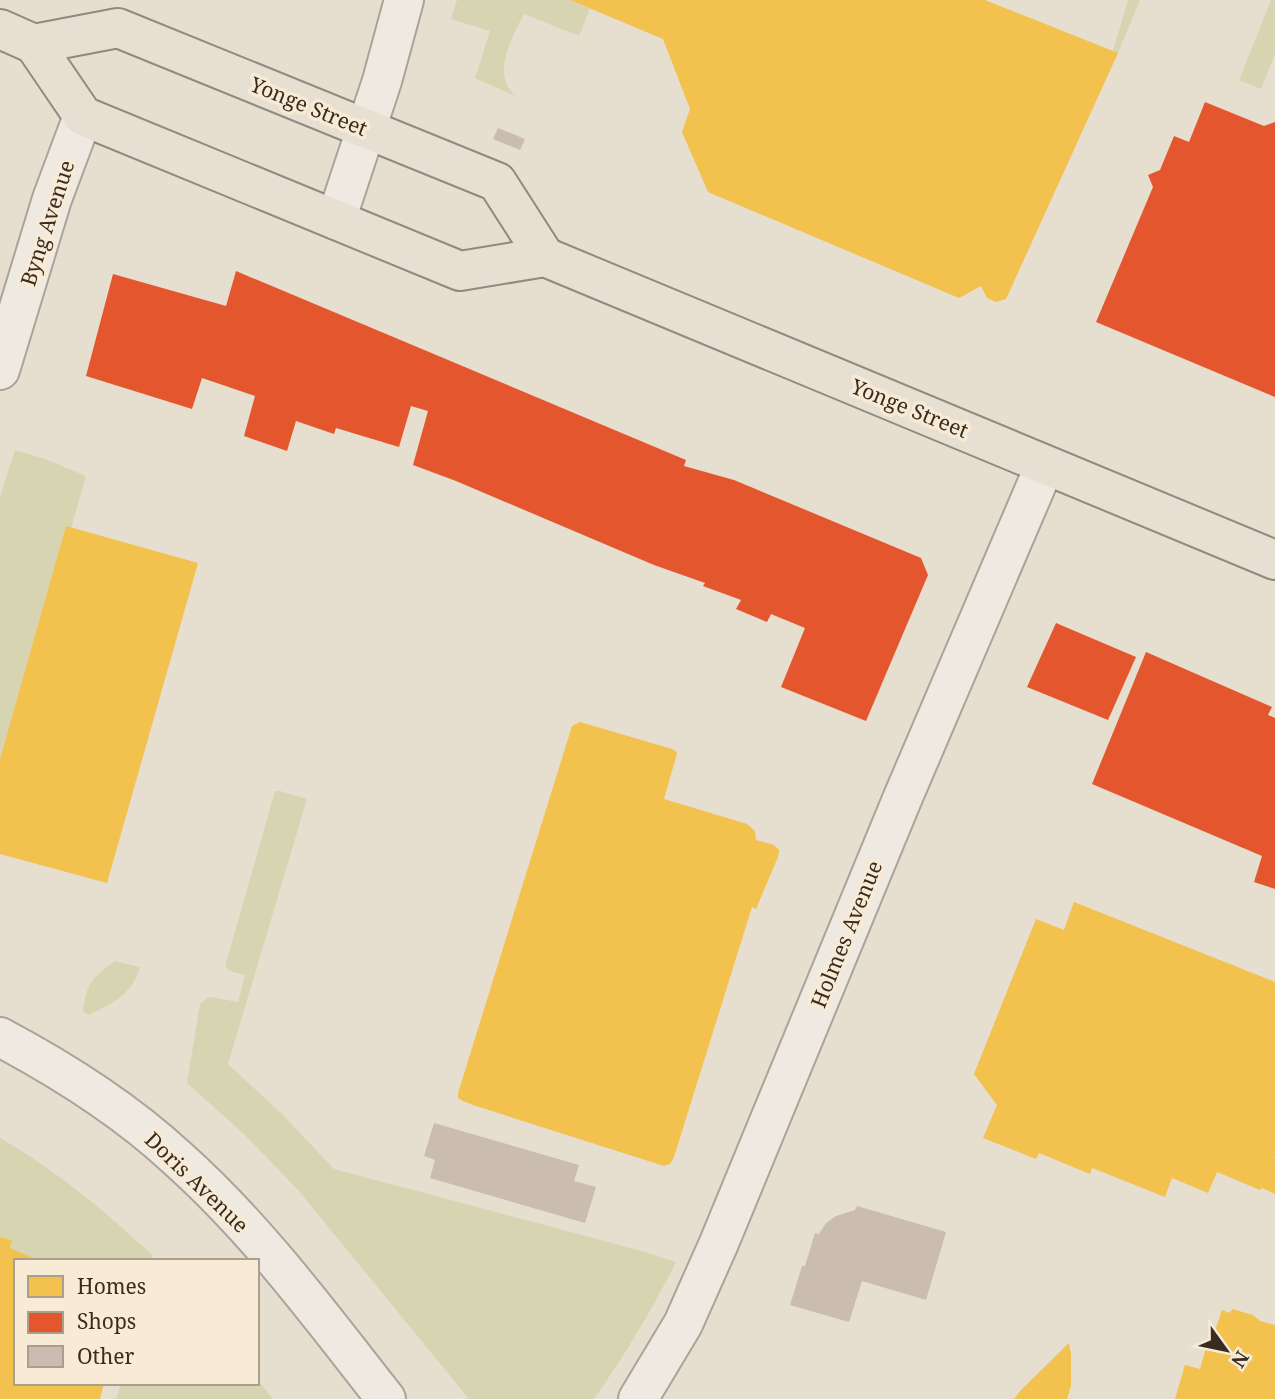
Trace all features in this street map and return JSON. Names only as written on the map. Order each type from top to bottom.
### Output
[{"type":"main road","name":"Yonge Street","points":[[17,36],[118,28],[497,182],[545,257],[1275,560]]},
{"type":"main road","name":"Yonge Street","points":[[17,36],[83,116]]},
{"type":"main road","points":[[83,116],[460,271],[545,257]]},
{"type":"street","points":[[336,220],[382,81],[404,0]]},
{"type":"street","name":"Byng Avenue","points":[[0,370],[52,199],[83,116]]},
{"type":"street","name":"Holmes Avenue","points":[[638,1399],[683,1324],[719,1243],[899,807],[1045,465]]},
{"type":"street","name":"Doris Avenue","points":[[0,1037],[76,1080],[182,1162],[244,1224],[386,1399]]},
{"type":"shaded area","points":[[457,0],[570,0],[590,9],[579,36],[524,14],[510,44],[504,66],[508,87],[515,96],[475,78],[490,31],[451,19]]},
{"type":"shaded area","points":[[1128,0],[1140,0],[1118,53],[1113,51]]},
{"type":"shaded area","points":[[1271,0],[1275,0],[1275,54],[1261,89],[1239,80]]},
{"type":"shaded area","points":[[15,450],[86,476],[71,528],[66,527],[0,759],[0,497]]},
{"type":"shaded area","points":[[275,791],[307,799],[228,1064],[283,1115],[334,1169],[676,1262],[638,1332],[594,1399],[469,1399],[298,1190],[245,1135],[187,1083],[200,1004],[210,997],[238,1002],[245,975],[232,972],[226,968],[226,963]]},
{"type":"shaded area","points":[[115,961],[140,967],[136,977],[120,997],[89,1015],[83,1011],[86,993],[92,981]]},
{"type":"shaded area","points":[[0,1138],[60,1177],[152,1255],[151,1259],[35,1259],[10,1248],[12,1240],[0,1237]]},
{"type":"shaded area","points":[[259,1382],[273,1399],[116,1399],[120,1385],[259,1385]]},
{"type":"building: Homes","points":[[570,0],[985,0],[1118,53],[1006,299],[996,302],[987,298],[981,286],[959,298],[708,192],[682,132],[690,109],[663,39]]},
{"type":"building: Homes","points":[[66,526],[198,563],[107,883],[0,854],[0,759]]},
{"type":"building: Homes","points":[[580,722],[677,752],[664,799],[747,824],[755,831],[756,840],[774,845],[779,850],[756,909],[752,907],[674,1157],[670,1164],[664,1166],[458,1098],[572,726]]},
{"type":"building: Homes","points":[[1074,902],[1275,982],[1275,1194],[1217,1172],[1208,1193],[1172,1178],[1165,1197],[1092,1168],[1090,1174],[1039,1153],[1036,1159],[983,1138],[997,1105],[974,1074],[1036,919],[1064,930]]},
{"type":"building: Homes","points":[[0,1237],[12,1240],[10,1248],[35,1259],[14,1259],[14,1385],[104,1385],[100,1399],[0,1399]]},
{"type":"building: Homes","points":[[1232,1309],[1275,1325],[1275,1399],[1175,1399],[1185,1365],[1200,1369],[1211,1330],[1215,1331],[1222,1310],[1230,1313]]},
{"type":"building: Homes","points":[[1069,1343],[1071,1386],[1067,1399],[1014,1399],[1021,1390]]},
{"type":"building: Shops","points":[[1205,102],[1264,126],[1275,122],[1275,397],[1096,322],[1153,187],[1148,175],[1160,170],[1174,136],[1189,142]]},
{"type":"building: Shops","points":[[236,271],[686,460],[684,466],[734,480],[921,558],[928,575],[866,721],[781,687],[805,628],[771,614],[767,622],[736,609],[741,600],[703,586],[705,583],[654,565],[413,465],[428,411],[411,406],[399,447],[336,428],[334,434],[296,421],[287,451],[244,436],[255,396],[202,378],[192,409],[86,376],[113,274],[226,306]]},
{"type":"building: Shops","points":[[1056,623],[1136,657],[1108,720],[1027,687]]},
{"type":"building: Shops","points":[[1146,652],[1272,707],[1268,715],[1275,718],[1275,889],[1254,882],[1262,856],[1092,784]]},
{"type":"building: Other","points":[[498,128],[525,139],[520,150],[493,139]]},
{"type":"building: Other","points":[[434,1123],[579,1165],[574,1181],[596,1187],[585,1223],[430,1178],[435,1160],[424,1156]]},
{"type":"building: Other","points":[[857,1206],[946,1232],[926,1300],[862,1281],[849,1322],[790,1305],[815,1233],[819,1234],[826,1223],[836,1216],[855,1210]]}]
